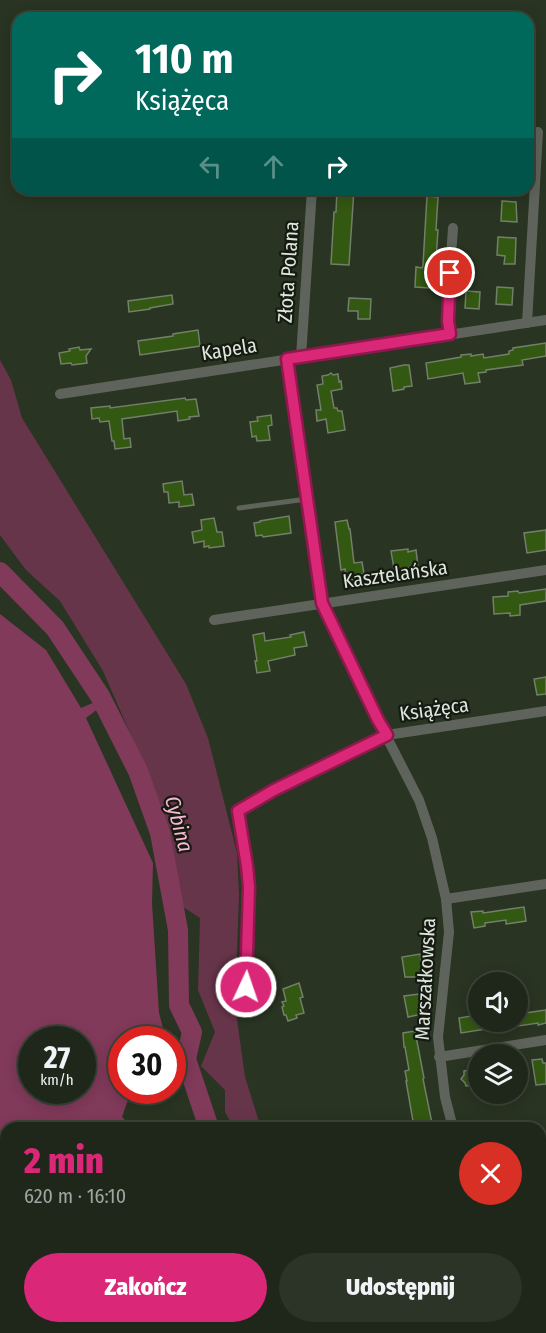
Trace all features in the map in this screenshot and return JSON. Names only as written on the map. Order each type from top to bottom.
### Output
[{"type":"street","points":[[527,323],[538,132]]},
{"type":"street","name":"Złota Polana","points":[[301,357],[312,195]]},
{"type":"street","points":[[450,334],[448,296],[453,228]]},
{"type":"street","name":"Kapela","points":[[60,394],[546,320]]},
{"type":"street","name":"Marszałkowska","points":[[287,359],[322,603],[419,800],[432,838],[446,899],[449,932],[438,1037],[445,1096],[452,1122]]},
{"type":"street","name":"Kasztelańska","points":[[214,620],[546,570]]},
{"type":"street","name":"Książęca","points":[[245,1005],[249,887],[238,811],[274,790],[387,735],[546,711]]},
{"type":"street","points":[[446,899],[546,884]]},
{"type":"street","points":[[440,1056],[546,1040]]},
{"type":"lane","points":[[239,508],[307,499]]},
{"type":"shaded area","points":[[0,360],[11,380],[22,418],[186,684],[208,738],[237,853],[239,895],[235,1005],[245,1077],[259,1122],[231,1122],[225,1112],[225,1090],[201,1066],[215,1032],[198,990],[200,918],[183,907],[154,788],[103,671],[60,601],[26,570],[0,535]]},
{"type":"shaded area","points":[[0,614],[46,650],[81,708],[95,702],[99,708],[86,718],[153,863],[152,903],[159,1013],[162,1026],[108,1026],[108,1104],[126,1104],[122,1117],[127,1122],[0,1122]]},
{"type":"building","points":[[337,195],[354,195],[349,265],[331,264],[334,212],[336,212]]},
{"type":"building","points":[[427,196],[438,197],[435,276],[429,276],[429,288],[415,287],[416,267],[422,268],[423,265]]},
{"type":"building","points":[[502,201],[516,202],[517,222],[501,221]]},
{"type":"building","points":[[498,237],[516,238],[515,264],[504,264],[505,256],[497,255]]},
{"type":"building","points":[[497,287],[513,288],[512,305],[496,304]]},
{"type":"building","points":[[466,291],[480,292],[479,309],[465,308]]},
{"type":"building","points":[[172,295],[173,304],[129,312],[128,301]]},
{"type":"building","points":[[349,298],[371,299],[370,319],[358,319],[358,311],[348,311]]},
{"type":"building","points":[[198,330],[200,346],[140,355],[138,341]]},
{"type":"building","points":[[546,343],[546,356],[522,360],[523,365],[478,373],[480,382],[465,384],[463,373],[428,379],[426,363],[461,357],[461,355],[483,354],[484,358],[509,354],[513,348]]},
{"type":"building","points":[[79,347],[80,350],[91,349],[86,356],[87,363],[61,364],[59,353]]},
{"type":"building","points":[[409,365],[412,386],[393,391],[390,368]]},
{"type":"building","points":[[331,373],[338,374],[339,382],[341,381],[342,389],[331,391],[334,408],[342,411],[345,430],[328,433],[326,419],[317,421],[316,410],[321,410],[317,385],[323,384],[322,376]]},
{"type":"building","points":[[185,398],[186,400],[196,399],[199,416],[178,421],[177,411],[122,419],[124,439],[130,438],[131,447],[115,449],[109,421],[100,422],[99,418],[92,419],[91,408],[110,406],[110,408]]},
{"type":"building","points":[[271,415],[272,425],[268,426],[270,440],[257,441],[256,436],[252,437],[250,422],[258,421],[257,417]]},
{"type":"building","points":[[182,481],[184,495],[192,494],[194,505],[179,507],[179,502],[169,503],[168,492],[164,492],[163,484]]},
{"type":"building","points":[[289,516],[291,533],[256,536],[254,523]]},
{"type":"building","points":[[214,518],[217,532],[222,532],[224,546],[209,548],[209,546],[204,547],[204,541],[194,543],[192,532],[202,530],[201,520]]},
{"type":"building","points":[[347,520],[354,563],[362,562],[363,579],[347,580],[345,569],[341,570],[335,522]]},
{"type":"building","points":[[546,530],[546,550],[527,553],[524,533]]},
{"type":"building","points":[[408,549],[408,552],[416,550],[418,566],[405,568],[406,573],[395,575],[391,551]]},
{"type":"building","points":[[546,589],[546,601],[520,605],[520,615],[494,614],[493,597],[508,596],[508,592],[518,591],[519,593]]},
{"type":"building","points":[[304,632],[307,646],[294,648],[295,655],[268,661],[270,671],[257,673],[253,635],[264,633],[265,641],[291,637],[290,635]]},
{"type":"building","points":[[546,677],[546,694],[537,695],[534,679]]},
{"type":"building","points":[[524,907],[526,921],[506,924],[506,920],[485,923],[485,926],[474,928],[471,912],[483,911],[483,913]]},
{"type":"building","points":[[420,954],[423,974],[405,977],[402,957]]},
{"type":"building","points":[[299,983],[304,1013],[288,1021],[282,1007],[284,1006],[282,1002],[286,1001],[283,989]]},
{"type":"building","points":[[419,994],[422,1014],[408,1017],[404,996]]},
{"type":"building","points":[[546,1010],[546,1023],[528,1024],[528,1013]]},
{"type":"building","points":[[468,1016],[468,1032],[461,1033],[459,1018]]},
{"type":"building","points":[[415,1031],[432,1122],[413,1122],[406,1081],[405,1071],[409,1070],[403,1033]]},
{"type":"building","points":[[542,1059],[543,1063],[546,1063],[546,1084],[536,1085],[532,1060]]},
{"type":"building","points":[[468,1070],[468,1086],[461,1079],[464,1071]]},
{"type":"waterway","name":"Cybina","points":[[0,572],[55,628],[100,696],[138,771],[160,833],[178,930],[179,1005],[192,1032],[186,1059],[207,1122]]},
{"type":"route","points":[[246,987],[249,887],[238,811],[274,790],[387,735],[322,603],[287,359],[450,334],[448,321],[450,273]]}]
